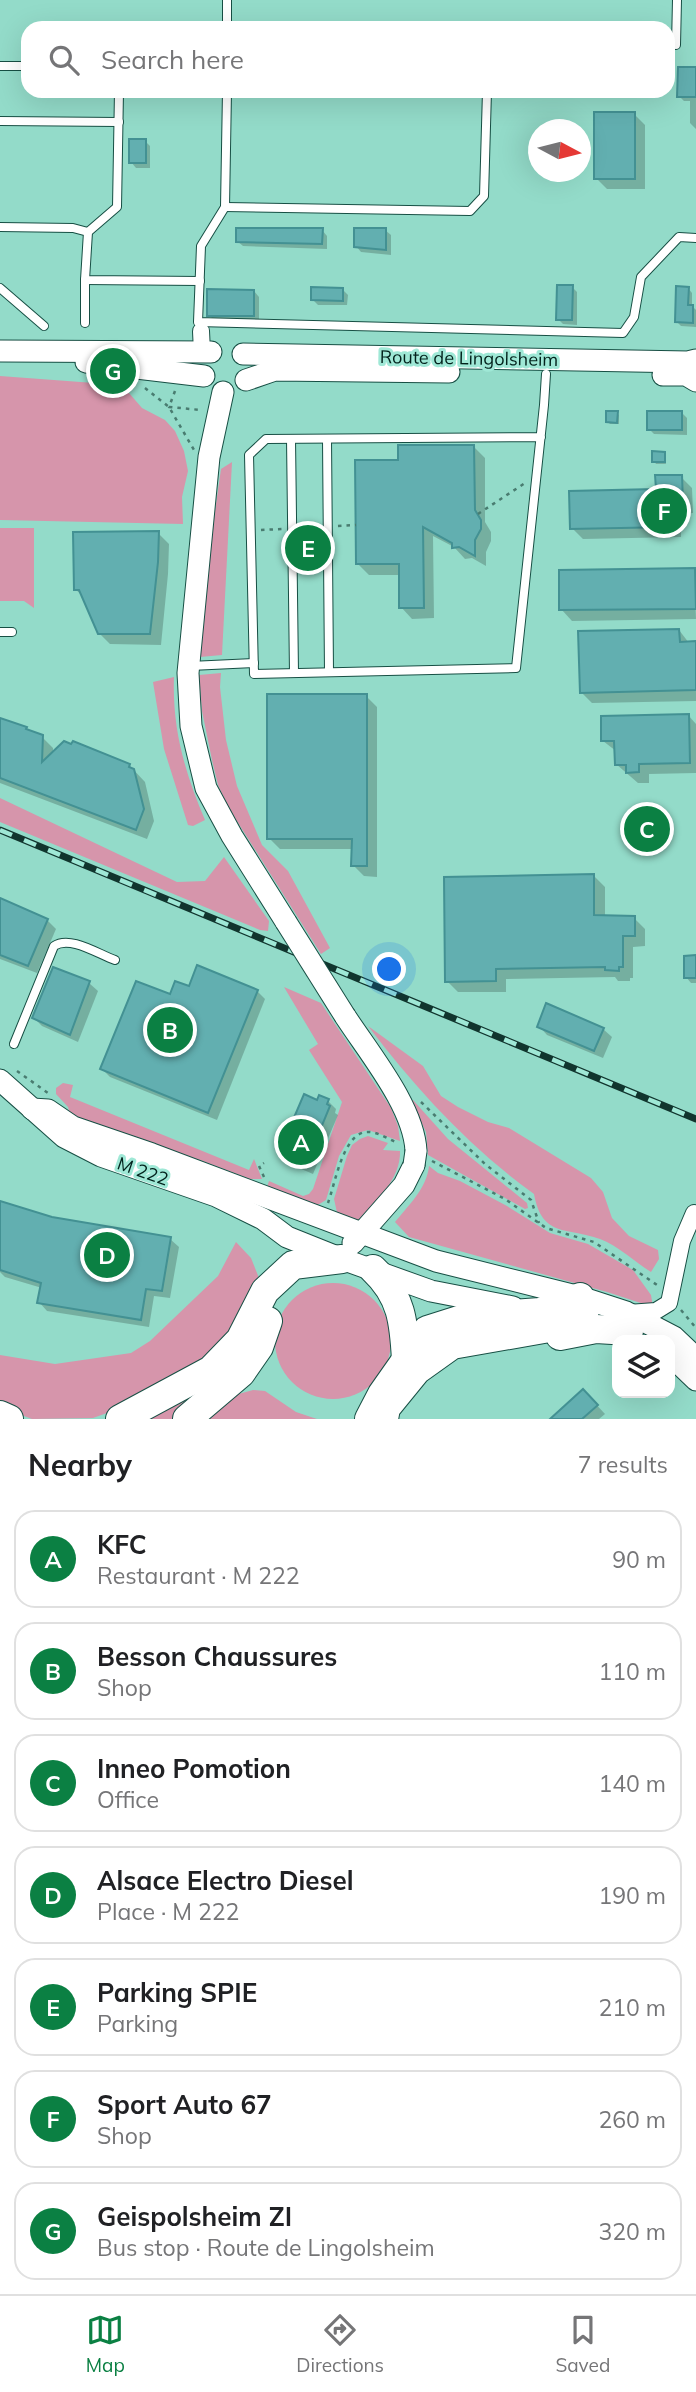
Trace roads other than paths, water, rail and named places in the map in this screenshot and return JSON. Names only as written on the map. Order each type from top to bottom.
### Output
[{"type":"highway","points":[[120,1419],[211,1370],[240,1340],[265,1291],[293,1265],[342,1259]]},
{"type":"highway","points":[[187,1419],[241,1373],[258,1347],[271,1315],[292,1283],[342,1259]]},
{"type":"highway","points":[[373,1269],[388,1283],[396,1300],[404,1323],[406,1360]]},
{"type":"highway","points":[[369,1419],[382,1394],[427,1330],[468,1317],[579,1309],[572,1324],[452,1345],[417,1370],[386,1408],[384,1419]]},
{"type":"highway","points":[[395,1419],[396,1413],[422,1382],[460,1355],[596,1329],[634,1328]]},
{"type":"highway","points":[[0,1415],[9,1419]]},
{"type":"main road","points":[[0,351],[203,339],[204,376],[221,402],[209,457],[189,666],[191,726],[206,788],[232,836],[406,1111],[413,1130],[415,1158],[404,1185],[349,1247],[342,1259]]},
{"type":"main road","name":"Route de Lingolsheim","points":[[203,339],[216,348],[230,347],[243,354],[688,362],[696,360]]},
{"type":"main road","points":[[243,354],[248,366],[246,380]]},
{"type":"main road","points":[[0,357],[60,358],[204,376]]},
{"type":"main road","name":"Route de Lingolsheim","points":[[221,402],[246,380],[275,370],[686,375],[696,381]]},
{"type":"main road","name":"M 222","points":[[0,1080],[75,1143],[101,1156],[216,1196],[263,1219],[287,1237],[430,1291],[540,1312]]},
{"type":"main road","name":"M 222","points":[[32,1109],[48,1110],[73,1127],[152,1154],[362,1234]]},
{"type":"main road","points":[[362,1234],[634,1328],[674,1337],[696,1358]]},
{"type":"main road","points":[[675,1360],[696,1380]]},
{"type":"street","points":[[634,1328],[668,1303],[674,1303],[682,1241],[694,1213]]},
{"type":"lane","points":[[227,0],[227,21]]},
{"type":"lane","points":[[676,45],[677,0]]},
{"type":"lane","points":[[0,66],[21,66]]},
{"type":"lane","points":[[85,323],[88,232],[117,207],[119,98]]},
{"type":"lane","points":[[227,98],[225,207],[201,246],[203,339],[623,333],[634,317],[641,277],[679,237],[696,238]]},
{"type":"lane","points":[[225,207],[470,211],[484,196],[487,98]]},
{"type":"lane","points":[[0,121],[119,122]]},
{"type":"lane","points":[[0,227],[73,228],[88,232]]},
{"type":"lane","points":[[85,280],[200,281]]},
{"type":"lane","points":[[0,288],[44,327]]},
{"type":"lane","points":[[541,437],[266,439],[249,455],[254,674],[516,668],[541,437],[546,374]]},
{"type":"lane","points":[[290,439],[294,673]]},
{"type":"lane","points":[[327,439],[329,672]]},
{"type":"lane","points":[[0,632],[12,632]]},
{"type":"lane","points":[[189,666],[254,663]]},
{"type":"lane","points":[[14,1044],[54,946],[68,942],[114,960]]},
{"type":"railway","points":[[0,830],[696,1119]]},
{"type":"place","name":"Geispolsheim ZI","points":[[113,371]]},
{"type":"place","name":"Sport Auto 67","points":[[664,511]]},
{"type":"place","name":"Parking SPIE","points":[[308,548]]},
{"type":"place","name":"Inneo Pomotion","points":[[647,829]]},
{"type":"place","name":"Besson Chaussures","points":[[170,1030]]},
{"type":"place","name":"KFC","points":[[301,1142]]},
{"type":"place","name":"Alsace Electro Diesel","points":[[107,1255]]}]
